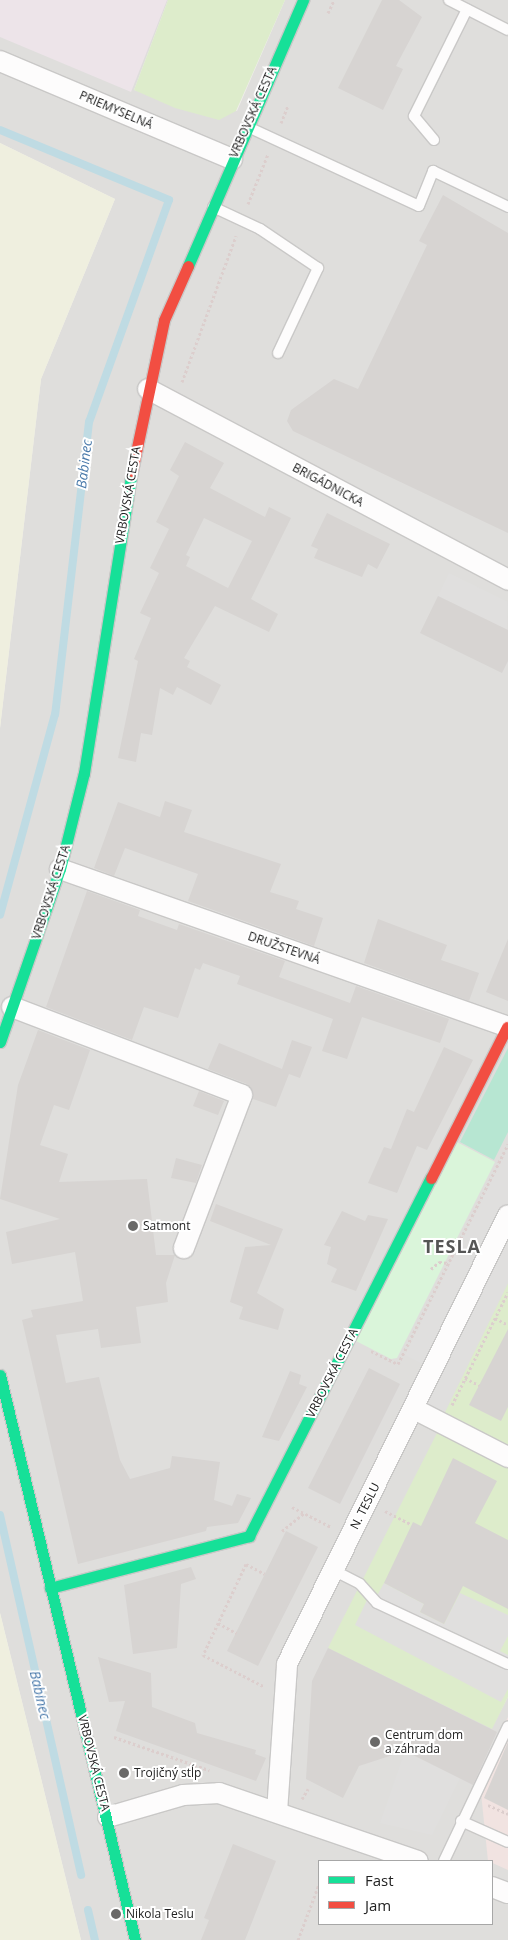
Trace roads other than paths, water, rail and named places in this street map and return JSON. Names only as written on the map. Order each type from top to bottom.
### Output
[{"type":"street","name":"VRBOVSKÁ CESTA","points":[[0,1042],[60,869],[84,773],[148,389],[164,320],[302,0]]},
{"type":"street","name":"PRIEMYSELNÁ","points":[[0,61],[232,159]]},
{"type":"street","name":"BRIGÁDNICKA","points":[[148,389],[508,580]]},
{"type":"street","name":"DRUŽSTEVNÁ","points":[[60,869],[508,1027]]},
{"type":"street","points":[[12,1007],[242,1095],[184,1248]]},
{"type":"street","name":"VRBOVSKÁ CESTA","points":[[50,1588],[249,1536],[508,1027]]},
{"type":"street","name":"N. TESLU","points":[[277,1812],[287,1664],[508,1215]]},
{"type":"street","name":"VRBOVSKÁ CESTA","points":[[0,1375],[50,1588],[108,1817],[135,1940]]},
{"type":"street","points":[[414,1408],[508,1457]]},
{"type":"street","points":[[108,1817],[183,1795],[219,1793],[415,1860]]},
{"type":"street","points":[[493,1888],[508,1893]]},
{"type":"lane","points":[[449,0],[508,30]]},
{"type":"lane","points":[[434,140],[414,116],[466,9]]},
{"type":"lane","points":[[247,127],[419,206],[433,171],[508,207]]},
{"type":"lane","points":[[212,207],[260,229],[318,268],[278,353]]},
{"type":"lane","points":[[333,1570],[360,1584],[377,1604],[507,1664]]},
{"type":"lane","points":[[444,1860],[508,1726]]},
{"type":"lane","points":[[462,1821],[508,1842]]},
{"type":"waterway","name":"Babinec","points":[[0,130],[169,200],[89,422],[55,714],[0,915]]},
{"type":"waterway","name":"Babinec","points":[[0,1515],[81,1875]]},
{"type":"waterway","name":"Babinec","points":[[88,1910],[95,1940]]},
{"type":"place","name":"Satmont","points":[[133,1226]]},
{"type":"place","name":"Centrum dom a záhrada","points":[[375,1742]]},
{"type":"place","name":"Trojičný stĺp","points":[[124,1773]]},
{"type":"place","name":"Nikola Teslu","points":[[116,1914]]},
{"type":"district","name":"TESLA","points":[[452,1246]]}]
